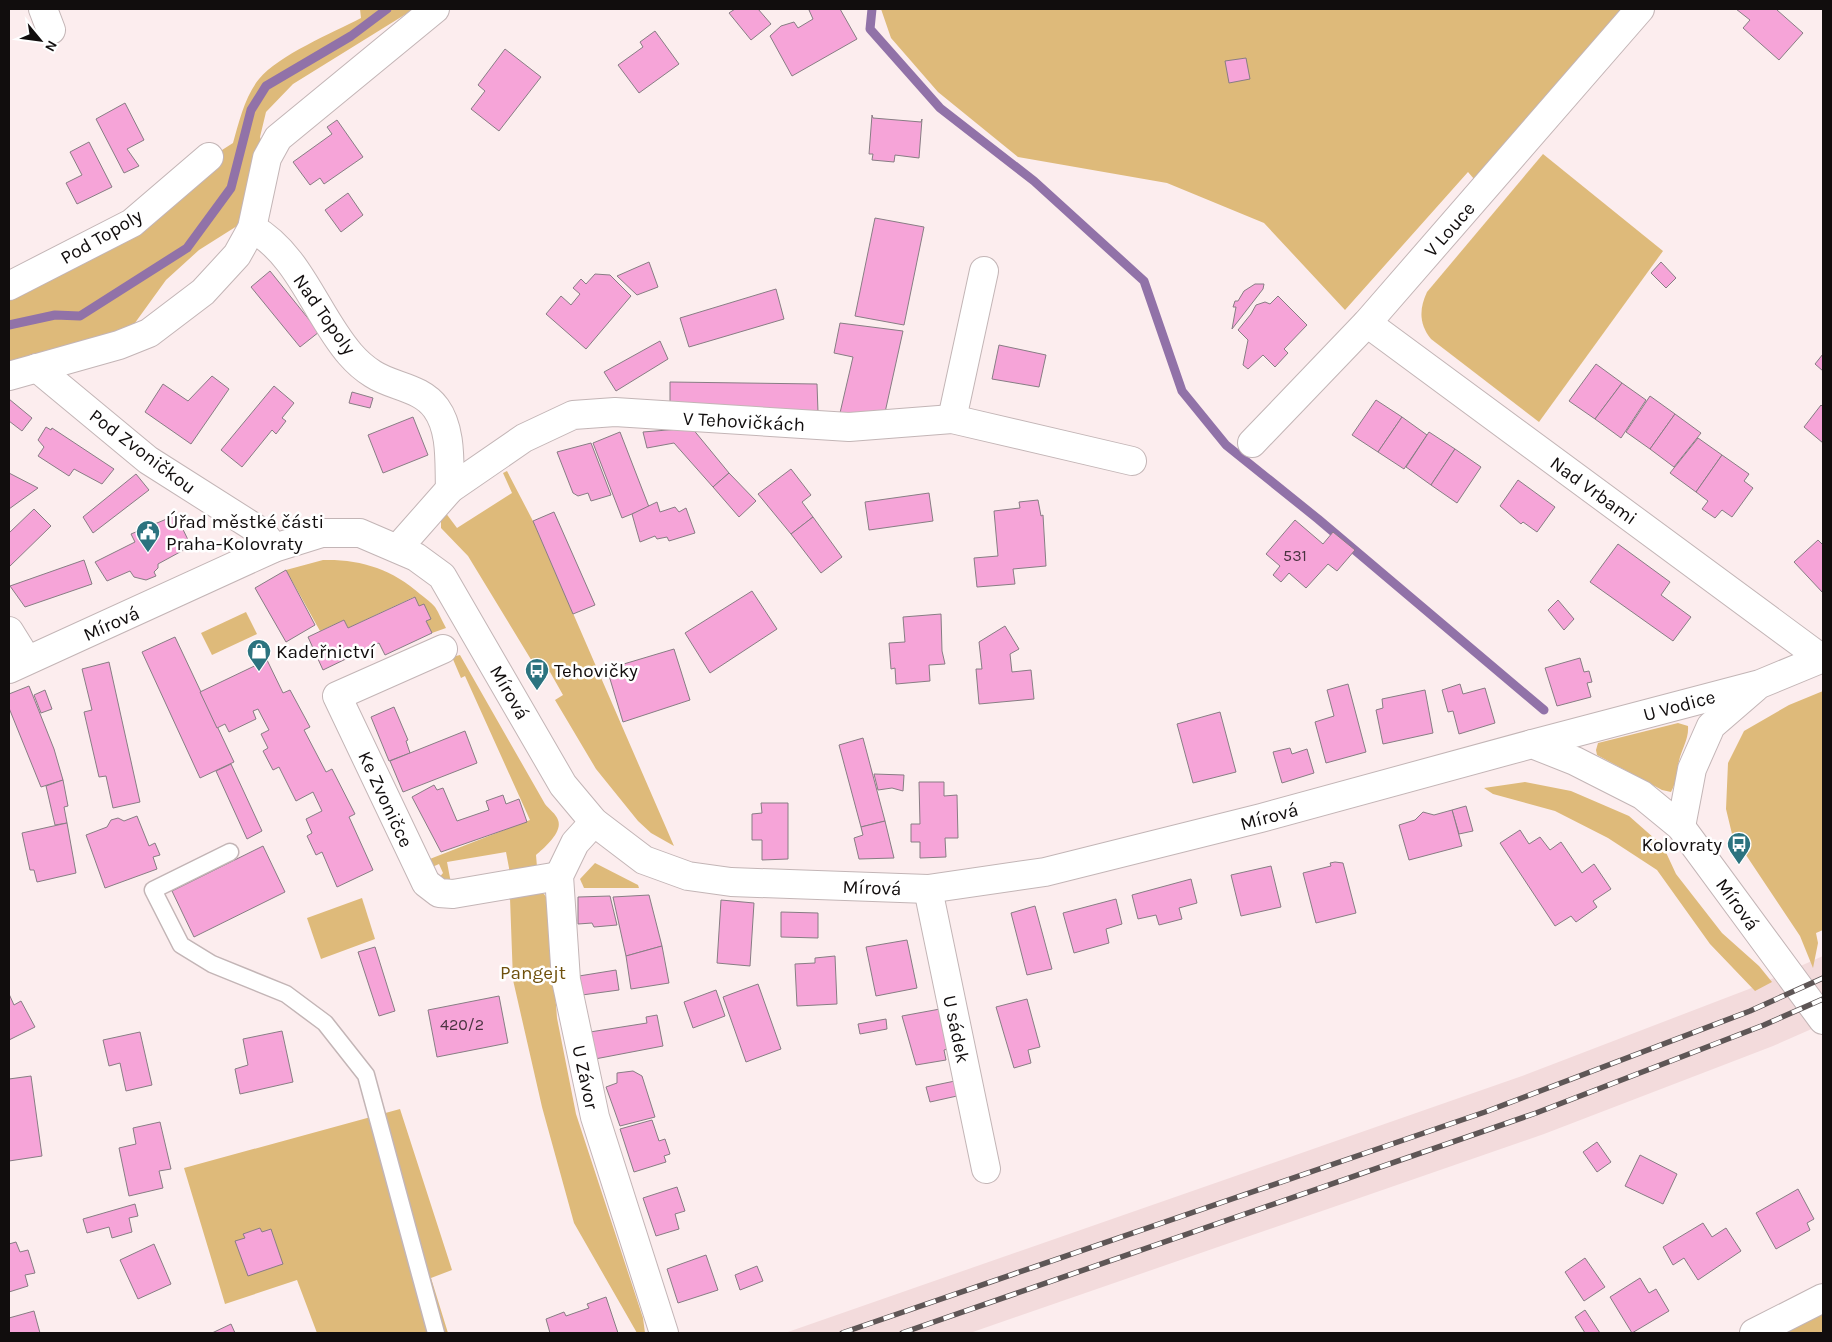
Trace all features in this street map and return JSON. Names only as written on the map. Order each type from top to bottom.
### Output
[{"type":"street","points":[[9,376],[119,345],[149,333],[203,292],[237,255],[252,228],[267,158],[278,138],[435,9]]},
{"type":"street","name":"V Louce","points":[[1252,443],[1367,322],[1640,9]]},
{"type":"street","name":"Pod Topoly","points":[[9,286],[132,223],[209,157]]},
{"type":"street","name":"Nad Topoly","points":[[252,228],[264,235],[288,260],[350,354],[373,374],[419,393],[436,407],[447,428],[450,489]]},
{"type":"street","points":[[952,419],[984,271]]},
{"type":"street","name":"Nad Vrbami","points":[[1367,322],[1822,658]]},
{"type":"street","name":"Pod Zvoničkou","points":[[37,368],[148,460],[263,533],[274,548]]},
{"type":"street","name":"V Tehovičkách","points":[[398,548],[450,489],[524,438],[573,415],[615,412],[849,427],[952,419],[1132,461]]},
{"type":"street","name":"Mírová","points":[[18,665],[274,548],[322,532],[360,533],[416,556],[442,576],[564,785],[594,822],[644,860],[688,876],[731,882],[928,889],[1045,872],[1261,818],[1532,744],[1575,761],[1642,795],[1681,827],[1823,1020]]},
{"type":"street","points":[[9,631],[18,665]]},
{"type":"street","name":"Ke Zvoničce","points":[[443,649],[337,696],[426,883],[439,893],[453,894],[559,876]]},
{"type":"street","name":"U Vodice","points":[[1532,744],[1760,684],[1822,658]]},
{"type":"street","points":[[1681,827],[1692,769],[1710,726],[1760,684]]},
{"type":"street","name":"U Závor","points":[[594,822],[575,843],[559,876],[566,980],[595,1117],[664,1333]]},
{"type":"street","name":"U sádek","points":[[928,889],[986,1169]]},
{"type":"street","points":[[1754,1333],[1823,1298]]},
{"type":"lane","points":[[230,852],[153,890],[181,945],[212,964],[286,994],[325,1023],[366,1075],[436,1333]]},
{"type":"shaded area","points":[[1823,956],[1823,1024],[1773,1046],[1544,1134],[970,1333],[785,1333],[1522,1076],[1749,989]]},
{"type":"green space","points":[[360,9],[414,9],[293,84],[266,112],[260,137],[267,158],[260,200],[237,226],[199,250],[166,280],[119,345],[9,376],[9,286],[233,143],[246,101],[259,79],[279,61],[292,53],[361,18]]},
{"type":"green space","points":[[881,9],[1628,9],[1474,179],[1468,172],[1345,310],[1264,223],[1167,183],[1018,157],[938,92],[891,38]]},
{"type":"green space","points":[[1543,154],[1663,251],[1539,422],[1431,339],[1422,322],[1422,310],[1427,292]]},
{"type":"green space","points":[[507,471],[533,521],[674,846],[651,833],[638,821],[596,769],[555,700],[563,695],[550,672],[541,676],[468,556],[441,528],[441,518],[445,512],[457,528],[512,493],[503,473]]},
{"type":"green space","points":[[323,560],[350,561],[363,564],[375,567],[398,578],[433,605],[446,628],[432,633],[426,621],[430,619],[414,597],[348,628],[344,620],[320,631],[286,570]]},
{"type":"green space","points":[[246,612],[257,634],[212,655],[201,633]]},
{"type":"green space","points":[[460,655],[545,804],[557,818],[559,825],[552,839],[536,855],[538,879],[512,884],[506,852],[447,862],[453,894],[431,887],[443,873],[439,864],[421,872],[417,864],[530,820],[465,676],[461,678],[452,657]]},
{"type":"green space","points":[[1823,691],[1823,930],[1816,933],[1818,943],[1813,968],[1800,936],[1732,834],[1726,809],[1728,763],[1744,731],[1789,705]]},
{"type":"green space","points":[[1678,723],[1688,726],[1688,731],[1671,792],[1662,790],[1597,755],[1598,743]]},
{"type":"green space","points":[[1525,782],[1571,791],[1629,816],[1663,846],[1676,874],[1722,933],[1759,966],[1772,982],[1755,991],[1710,944],[1657,870],[1608,838],[1555,811],[1493,794],[1484,788]]},
{"type":"green space","points":[[595,863],[638,885],[639,888],[584,888],[580,879]]},
{"type":"green space","name":"Pangejt","points":[[536,892],[544,894],[548,900],[557,1018],[576,1114],[643,1318],[645,1333],[637,1333],[574,1223],[542,1107],[513,980],[510,898]]},
{"type":"green space","points":[[362,898],[375,939],[321,959],[307,918]]},
{"type":"green space","points":[[400,1109],[452,1270],[431,1278],[448,1333],[317,1333],[297,1280],[225,1304],[184,1168]]},
{"type":"green space","points":[[1823,1314],[1823,1333],[1784,1333]]},
{"type":"building","points":[[735,9],[758,9],[771,24],[751,40],[729,13]]},
{"type":"building","points":[[840,9],[857,39],[792,76],[770,36],[781,26],[794,22],[798,28],[813,19],[809,10]]},
{"type":"building","points":[[1736,9],[1778,9],[1803,33],[1779,60],[1743,28],[1750,20]]},
{"type":"building","points":[[655,31],[679,64],[639,93],[618,65],[643,47],[640,42]]},
{"type":"building","points":[[505,49],[541,77],[499,131],[471,109],[485,91],[478,85]]},
{"type":"building","points":[[1246,58],[1250,79],[1229,83],[1225,61]]},
{"type":"building","points":[[125,103],[144,140],[127,149],[139,166],[124,173],[96,119]]},
{"type":"building","points":[[872,115],[873,118],[921,122],[922,119],[919,158],[895,155],[894,162],[872,160],[873,154],[869,154]]},
{"type":"building","points":[[337,120],[363,157],[324,184],[320,178],[310,185],[293,162],[332,134],[327,127]]},
{"type":"building","points":[[89,142],[112,187],[77,204],[66,183],[82,175],[70,152]]},
{"type":"building","points":[[348,193],[363,215],[341,232],[325,210]]},
{"type":"building","points":[[875,218],[924,227],[904,325],[855,316]]},
{"type":"building","points":[[649,262],[658,287],[637,295],[617,276]]},
{"type":"building","points":[[1661,262],[1676,278],[1666,288],[1651,273]]},
{"type":"building","points":[[270,271],[319,332],[300,347],[251,287]]},
{"type":"building","points":[[595,274],[610,275],[631,296],[586,349],[546,314],[561,296],[571,305],[580,294],[573,288],[581,279],[586,284]]},
{"type":"building","points":[[1255,284],[1264,284],[1263,289],[1232,329],[1236,307],[1233,307],[1235,301],[1238,301],[1244,291]]},
{"type":"building","points":[[776,289],[784,319],[689,347],[680,318]]},
{"type":"building","points":[[1278,296],[1307,325],[1284,349],[1288,353],[1275,367],[1263,355],[1248,369],[1243,365],[1248,340],[1238,330],[1256,305],[1265,302],[1270,304]]},
{"type":"building","points":[[840,323],[903,331],[884,417],[840,413],[853,357],[834,353]]},
{"type":"building","points":[[660,341],[668,359],[616,391],[604,372]]},
{"type":"building","points":[[999,345],[1046,355],[1039,387],[992,379]]},
{"type":"building","points":[[1823,354],[1823,371],[1815,364]]},
{"type":"building","points":[[1596,364],[1622,383],[1595,419],[1569,401]]},
{"type":"building","points":[[212,376],[229,389],[191,444],[145,412],[163,384],[188,401]]},
{"type":"building","points":[[670,382],[817,384],[818,412],[670,410]]},
{"type":"building","points":[[1622,383],[1646,400],[1621,438],[1595,419]]},
{"type":"building","points":[[274,386],[294,403],[282,418],[286,421],[276,434],[272,430],[242,467],[221,450]]},
{"type":"building","points":[[352,392],[373,398],[370,408],[349,403]]},
{"type":"building","points":[[1650,396],[1675,414],[1650,449],[1626,432]]},
{"type":"building","points":[[9,399],[32,418],[22,431],[9,421]]},
{"type":"building","points":[[1376,400],[1402,417],[1378,452],[1352,435]]},
{"type":"building","points":[[1821,405],[1823,407],[1823,443],[1804,427]]},
{"type":"building","points":[[1675,414],[1701,433],[1674,467],[1650,449]]},
{"type":"building","points":[[413,417],[428,455],[383,473],[368,435]]},
{"type":"building","points":[[1402,417],[1427,435],[1404,469],[1378,452]]},
{"type":"building","points":[[46,427],[51,430],[52,428],[114,469],[102,484],[74,469],[69,476],[38,456],[44,447],[38,440]]},
{"type":"building","points":[[692,428],[729,473],[713,487],[674,443],[647,448],[643,432]]},
{"type":"building","points":[[620,432],[649,507],[622,518],[593,443]]},
{"type":"building","points":[[1429,432],[1455,449],[1431,485],[1406,467]]},
{"type":"building","points":[[1698,438],[1722,455],[1696,492],[1670,473]]},
{"type":"building","points":[[591,443],[611,495],[591,501],[588,493],[578,496],[573,493],[557,452]]},
{"type":"building","points":[[1455,449],[1481,467],[1457,503],[1431,485]]},
{"type":"building","points":[[1722,455],[1749,474],[1744,481],[1753,488],[1732,517],[1722,510],[1715,518],[1702,509],[1708,501],[1696,492]]},
{"type":"building","points":[[791,469],[811,495],[802,502],[813,517],[791,534],[758,494]]},
{"type":"building","points":[[9,473],[38,488],[9,509]]},
{"type":"building","points":[[729,473],[756,501],[739,517],[713,487]]},
{"type":"building","points":[[136,474],[149,490],[93,533],[83,517]]},
{"type":"building","points":[[1518,480],[1555,507],[1537,532],[1523,522],[1521,524],[1500,506]]},
{"type":"building","points":[[929,493],[933,521],[869,530],[865,502]]},
{"type":"building","points":[[1038,500],[1041,516],[1043,515],[1046,566],[1013,569],[1015,584],[977,587],[974,558],[998,556],[994,511],[1020,508],[1019,502]]},
{"type":"building","points":[[657,502],[660,512],[675,507],[679,512],[686,508],[695,533],[669,541],[667,537],[657,539],[655,536],[640,542],[632,514]]},
{"type":"building","points":[[34,509],[51,526],[9,567],[9,533]]},
{"type":"building","points":[[554,512],[595,605],[573,614],[533,521]]},
{"type":"building","points":[[176,515],[191,546],[158,564],[158,568],[154,572],[156,576],[146,580],[134,577],[130,571],[107,581],[95,562],[135,542],[131,534]]},
{"type":"building","points":[[813,517],[842,557],[821,573],[791,534]]},
{"type":"building","points":[[1295,520],[1323,544],[1333,532],[1355,550],[1337,571],[1328,564],[1306,588],[1289,573],[1281,582],[1273,575],[1280,566],[1266,554]]},
{"type":"building","points":[[1818,540],[1823,545],[1823,593],[1794,562]]},
{"type":"building","points":[[1618,544],[1670,582],[1661,595],[1691,617],[1673,641],[1590,582]]},
{"type":"building","points":[[84,560],[92,584],[25,607],[10,586]]},
{"type":"building","points":[[286,570],[315,625],[286,642],[255,588]]},
{"type":"building","points":[[752,591],[777,629],[710,673],[685,633]]},
{"type":"building","points":[[415,597],[419,606],[424,604],[431,619],[426,621],[432,633],[385,655],[379,643],[323,670],[308,637],[344,620],[348,628]]},
{"type":"building","points":[[1558,600],[1574,619],[1564,630],[1548,610]]},
{"type":"building","points":[[941,614],[942,651],[945,664],[929,665],[930,681],[896,684],[895,668],[891,669],[889,643],[905,642],[903,617]]},
{"type":"building","points":[[1005,626],[1019,649],[1010,654],[1012,672],[1031,670],[1034,699],[979,704],[976,669],[982,669],[979,642]]},
{"type":"building","points":[[175,637],[234,762],[200,778],[142,652]]},
{"type":"building","points":[[674,649],[690,700],[623,722],[607,669]]},
{"type":"building","points":[[1580,658],[1584,672],[1589,671],[1592,682],[1587,683],[1591,697],[1557,706],[1545,668]]},
{"type":"building","points":[[267,660],[283,693],[290,690],[310,727],[304,730],[326,772],[332,769],[355,814],[349,817],[373,870],[337,887],[322,852],[316,855],[307,836],[312,833],[306,819],[322,811],[313,792],[296,801],[279,767],[273,770],[263,751],[268,748],[261,734],[269,730],[258,709],[253,711],[256,719],[229,732],[225,724],[217,728],[200,692]]},
{"type":"building","points":[[109,662],[140,802],[113,808],[106,776],[99,777],[84,712],[92,710],[82,669]]},
{"type":"building","points":[[1348,684],[1366,752],[1326,763],[1315,722],[1334,716],[1327,690]]},
{"type":"building","points":[[1460,684],[1463,694],[1485,688],[1495,723],[1459,734],[1453,711],[1448,712],[1442,690]]},
{"type":"building","points":[[29,686],[54,749],[63,780],[41,787],[9,708],[9,694]]},
{"type":"building","points":[[45,690],[52,709],[41,713],[34,695]]},
{"type":"building","points":[[1425,690],[1433,733],[1383,744],[1376,710],[1383,708],[1382,699]]},
{"type":"building","points":[[394,707],[408,740],[406,741],[410,753],[389,761],[371,717]]},
{"type":"building","points":[[1220,712],[1236,772],[1193,783],[1177,724]]},
{"type":"building","points":[[465,731],[477,763],[403,792],[390,761]]},
{"type":"building","points":[[863,738],[885,821],[861,827],[839,745]]},
{"type":"building","points":[[1290,748],[1292,754],[1307,749],[1314,773],[1282,783],[1273,752]]},
{"type":"building","points":[[231,764],[262,831],[247,839],[216,771]]},
{"type":"building","points":[[874,774],[904,775],[903,791],[892,788],[878,790]]},
{"type":"building","points":[[63,780],[68,806],[64,807],[67,823],[55,825],[46,786]]},
{"type":"building","points":[[919,782],[944,782],[944,796],[957,795],[958,838],[945,838],[946,857],[920,858],[920,842],[911,842],[911,824],[920,824]]},
{"type":"building","points":[[434,785],[437,790],[443,788],[457,821],[489,810],[486,801],[503,795],[506,804],[519,799],[527,822],[441,852],[412,797]]},
{"type":"building","points":[[761,803],[788,803],[788,859],[762,860],[762,840],[752,840],[752,814],[762,813]]},
{"type":"building","points":[[1466,806],[1473,831],[1459,834],[1452,810]]},
{"type":"building","points":[[1452,810],[1462,846],[1409,860],[1399,825],[1415,820],[1423,812],[1434,815]]},
{"type":"building","points":[[137,816],[149,846],[155,843],[160,855],[153,857],[157,869],[105,888],[86,835],[107,827],[111,820],[118,818],[124,821]]},
{"type":"building","points":[[885,821],[894,858],[859,859],[854,838],[863,835],[861,827]]},
{"type":"building","points":[[67,823],[76,873],[37,882],[34,870],[30,870],[22,833]]},
{"type":"building","points":[[1520,830],[1529,844],[1540,837],[1550,850],[1561,842],[1582,873],[1594,864],[1611,889],[1593,901],[1597,907],[1576,922],[1571,916],[1555,926],[1500,843]]},
{"type":"building","points":[[263,846],[285,892],[194,937],[172,891]]},
{"type":"building","points":[[1330,863],[1343,863],[1356,913],[1316,923],[1303,873],[1331,866]]},
{"type":"building","points":[[1271,866],[1281,907],[1241,916],[1231,875]]},
{"type":"building","points":[[1191,879],[1197,903],[1179,908],[1182,919],[1159,925],[1156,915],[1138,919],[1132,895]]},
{"type":"building","points":[[649,895],[662,946],[626,956],[613,897]]},
{"type":"building","points":[[610,896],[617,925],[594,927],[592,923],[578,924],[578,897]]},
{"type":"building","points":[[1116,899],[1122,924],[1106,929],[1109,943],[1074,953],[1063,913]]},
{"type":"building","points":[[721,900],[754,903],[750,966],[717,963]]},
{"type":"building","points":[[1035,906],[1052,969],[1027,975],[1011,913]]},
{"type":"building","points":[[781,912],[818,913],[818,938],[781,937]]},
{"type":"building","points":[[907,940],[917,988],[876,996],[866,947]]},
{"type":"building","points":[[662,946],[669,983],[631,989],[626,956]]},
{"type":"building","points":[[375,947],[395,1011],[379,1016],[358,952]]},
{"type":"building","points":[[835,956],[837,1004],[797,1006],[795,964],[815,963],[815,958]]},
{"type":"building","points":[[616,970],[619,990],[582,995],[579,976]]},
{"type":"building","points":[[758,984],[781,1049],[746,1062],[723,997]]},
{"type":"building","points":[[716,990],[725,1016],[693,1028],[684,1002]]},
{"type":"building","points":[[9,994],[14,1005],[21,1001],[35,1027],[9,1040]]},
{"type":"building","points":[[499,996],[508,1043],[437,1057],[428,1010]]},
{"type":"building","points":[[1027,999],[1040,1047],[1028,1050],[1031,1063],[1014,1068],[996,1007]]},
{"type":"building","points":[[940,1009],[948,1049],[944,1050],[946,1060],[916,1065],[902,1016]]},
{"type":"building","points":[[657,1015],[663,1046],[595,1059],[590,1032],[647,1023],[646,1017]]},
{"type":"building","points":[[886,1019],[887,1029],[860,1034],[858,1024]]},
{"type":"building","points":[[282,1031],[293,1082],[240,1094],[235,1069],[248,1065],[243,1039]]},
{"type":"building","points":[[140,1032],[152,1085],[126,1091],[120,1063],[109,1066],[103,1040]]},
{"type":"building","points":[[633,1071],[642,1076],[655,1117],[620,1126],[606,1087],[617,1083],[617,1073]]},
{"type":"building","points":[[31,1076],[42,1156],[9,1161],[9,1079]]},
{"type":"building","points":[[955,1081],[957,1096],[930,1102],[926,1087]]},
{"type":"building","points":[[652,1120],[659,1141],[665,1139],[670,1154],[664,1156],[666,1162],[634,1172],[620,1129]]},
{"type":"building","points":[[160,1122],[171,1169],[159,1171],[163,1188],[129,1196],[119,1148],[136,1144],[133,1128]]},
{"type":"building","points":[[1597,1142],[1611,1162],[1597,1172],[1583,1152]]},
{"type":"building","points":[[1640,1155],[1677,1174],[1663,1204],[1625,1186]]},
{"type":"building","points":[[677,1187],[685,1211],[675,1214],[679,1229],[656,1236],[643,1198]]},
{"type":"building","points":[[1798,1189],[1814,1219],[1807,1223],[1810,1230],[1776,1249],[1756,1213]]},
{"type":"building","points":[[135,1204],[138,1216],[129,1218],[132,1232],[112,1238],[109,1227],[87,1233],[83,1219]]},
{"type":"building","points":[[1703,1223],[1712,1237],[1726,1228],[1741,1251],[1698,1280],[1684,1258],[1673,1265],[1663,1247]]},
{"type":"building","points":[[260,1228],[262,1232],[271,1229],[283,1264],[248,1276],[235,1241],[245,1238],[243,1234]]},
{"type":"building","points":[[16,1242],[20,1252],[28,1250],[35,1273],[25,1275],[28,1286],[9,1292],[9,1244]]},
{"type":"building","points":[[154,1244],[171,1284],[138,1299],[120,1260]]},
{"type":"building","points":[[706,1255],[718,1290],[678,1303],[667,1269]]},
{"type":"building","points":[[1585,1258],[1605,1287],[1584,1301],[1565,1272]]},
{"type":"building","points":[[757,1266],[763,1281],[740,1290],[735,1275]]},
{"type":"building","points":[[1640,1278],[1649,1293],[1656,1289],[1669,1311],[1632,1333],[1610,1297]]},
{"type":"building","points":[[606,1297],[618,1333],[550,1333],[546,1319],[564,1312],[566,1316],[589,1308],[587,1304]]},
{"type":"building","points":[[1585,1310],[1600,1333],[1585,1333],[1575,1317]]},
{"type":"building","points":[[34,1311],[40,1333],[9,1333],[9,1318]]},
{"type":"building","points":[[231,1324],[235,1333],[212,1333]]},
{"type":"waterway","points":[[9,325],[55,315],[80,316],[187,248],[231,188],[251,110],[266,86],[351,36],[387,9]]},
{"type":"waterway","points":[[872,9],[870,29],[940,108],[1034,181],[1144,281],[1182,391],[1226,445],[1318,519],[1544,710]]},
{"type":"railway","points":[[842,1333],[1485,1112],[1750,1011],[1823,978]]},
{"type":"railway","points":[[902,1333],[1536,1113],[1764,1025],[1823,999]]},
{"type":"place","name":"Úřad městké části Praha-Kolovraty","points":[[148,553]]},
{"type":"place","name":"Kadeřnictví","points":[[259,672]]},
{"type":"place","name":"Tehovičky","points":[[537,691]]},
{"type":"place","name":"Kolovraty","points":[[1739,865]]}]
